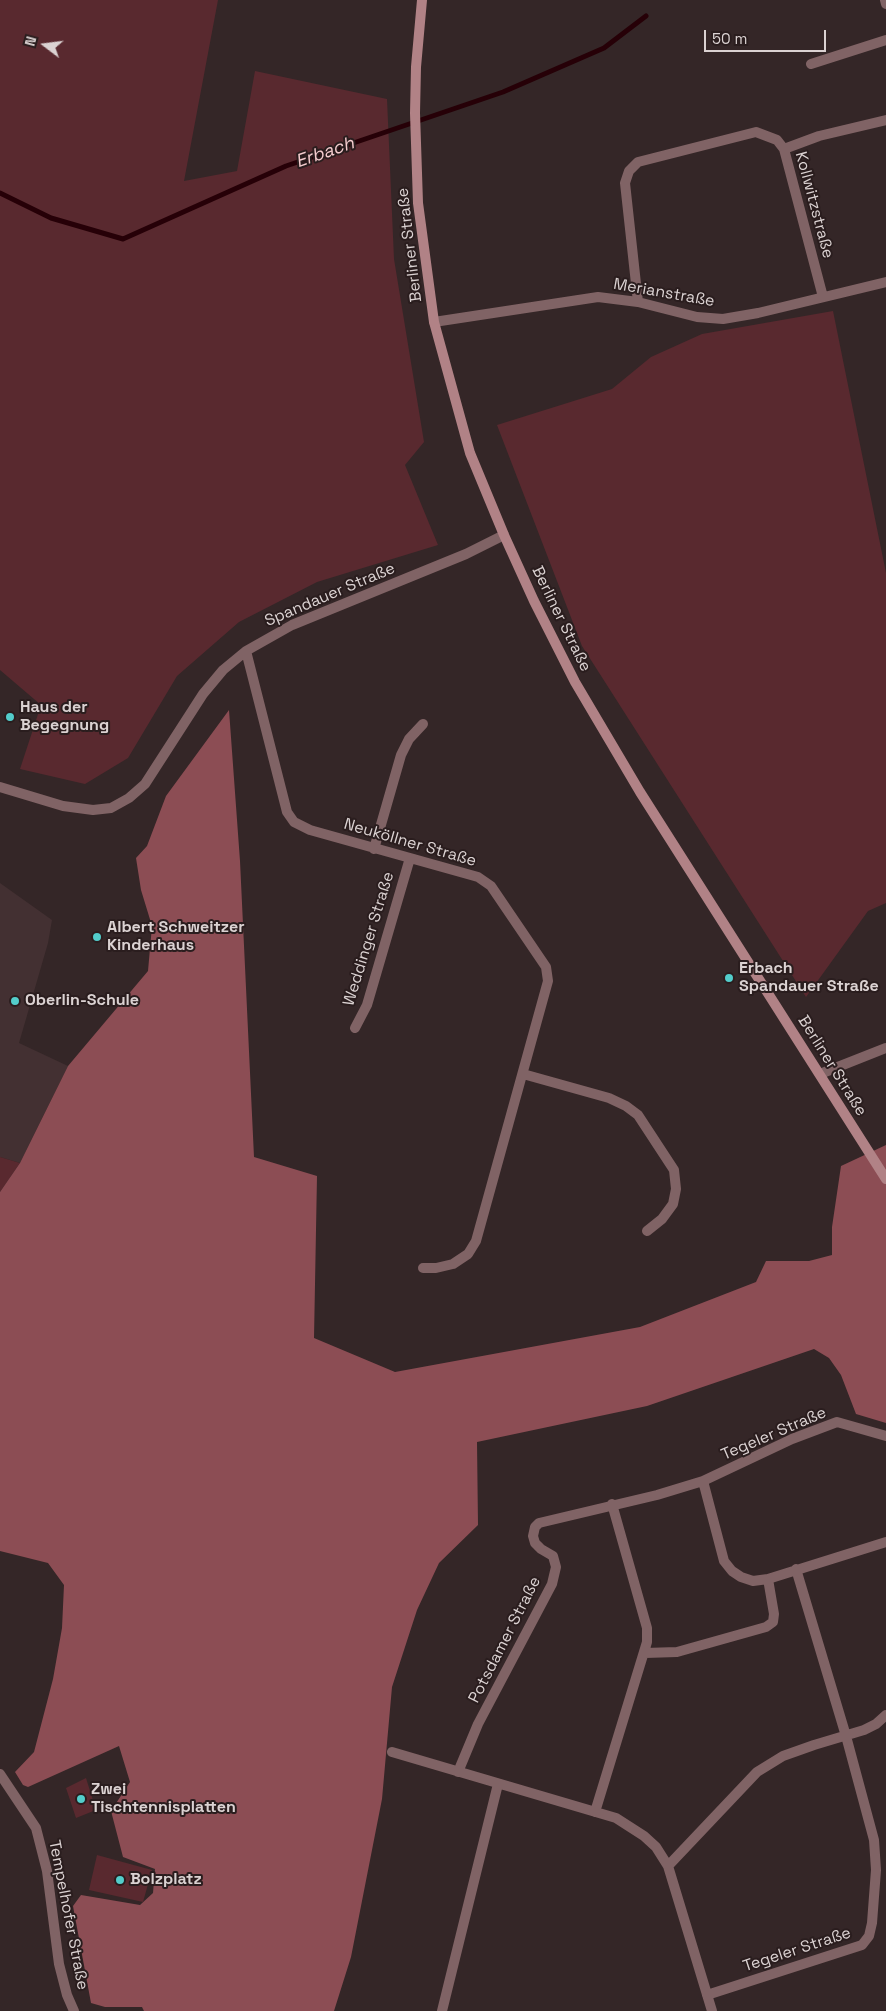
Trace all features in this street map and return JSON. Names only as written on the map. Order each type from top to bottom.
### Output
[{"type":"street","name":"Berliner Straße","points":[[422,0],[414,113],[418,204],[434,322],[470,453],[534,601],[590,707],[640,792],[886,1179]]},
{"type":"street","points":[[885,0],[886,4]]},
{"type":"street","points":[[811,64],[886,40]]},
{"type":"street","points":[[784,149],[819,136],[886,120]]},
{"type":"street","name":"Kollwitzstraße","points":[[638,302],[625,183],[628,171],[638,162],[756,132],[777,140],[784,149],[823,298]]},
{"type":"street","name":"Merianstraße","points":[[434,322],[590,298],[617,298],[690,316],[723,319],[758,313],[886,282]]},
{"type":"street","name":"Spandauer Straße","points":[[0,786],[63,806],[93,810],[111,808],[129,798],[145,784],[203,694],[223,670],[246,652],[292,625],[466,554],[504,535]]},
{"type":"street","name":"Neuköllner Straße","points":[[246,652],[287,812],[294,822],[310,830],[478,877],[491,886],[546,968],[548,981],[524,1074],[476,1241],[468,1254],[453,1264],[436,1268],[423,1268]]},
{"type":"street","points":[[374,849],[401,755],[409,739],[423,724]]},
{"type":"street","name":"Weddinger Straße","points":[[355,1028],[367,1005],[410,858]]},
{"type":"street","points":[[820,1074],[886,1048]]},
{"type":"street","points":[[524,1074],[609,1098],[626,1106],[638,1115],[674,1170],[676,1189],[673,1204],[662,1218],[647,1230]]},
{"type":"street","name":"Tegeler Straße","points":[[535,1527],[543,1521],[657,1495],[703,1481],[792,1439],[837,1422],[886,1436]]},
{"type":"street","points":[[703,1481],[724,1561],[732,1571],[741,1577],[753,1580],[768,1579],[886,1542]]},
{"type":"street","points":[[595,1812],[645,1653],[647,1628],[612,1504]]},
{"type":"street","name":"Potsdamer Straße","points":[[458,1772],[478,1724],[552,1584],[556,1567],[553,1556],[535,1543],[533,1536],[535,1527]]},
{"type":"street","name":"Tegeler Straße","points":[[707,1995],[862,1945],[869,1936],[872,1923],[876,1857],[874,1840],[846,1736],[796,1570]]},
{"type":"street","points":[[645,1653],[676,1652],[766,1627],[773,1622],[774,1614],[768,1579]]},
{"type":"street","points":[[668,1866],[757,1772],[783,1756],[846,1736],[876,1724],[886,1714]]},
{"type":"street","points":[[392,1752],[616,1818],[644,1836],[656,1847],[668,1866],[712,2011]]},
{"type":"street","name":"Tempelhofer Straße","points":[[0,1774],[36,1828],[47,1871],[59,1964],[67,1995],[74,2011]]},
{"type":"street","points":[[442,2011],[498,1784]]},
{"type":"shaded area","points":[[0,0],[218,0],[184,181],[237,171],[255,71],[387,99],[394,259],[424,442],[405,465],[438,545],[317,582],[239,622],[177,676],[128,758],[85,784],[20,769],[41,705],[0,670]]},
{"type":"shaded area","points":[[833,311],[886,573],[886,903],[868,911],[806,997],[582,646],[497,425],[612,389],[651,357],[702,334]]},
{"type":"shaded area","points":[[229,710],[240,861],[254,1157],[317,1176],[314,1338],[395,1372],[640,1327],[756,1282],[766,1261],[809,1261],[832,1255],[832,1227],[841,1166],[886,1145],[886,1423],[856,1414],[841,1375],[829,1358],[814,1349],[647,1406],[477,1442],[478,1525],[439,1563],[417,1610],[392,1687],[382,1799],[351,1957],[334,2011],[144,2011],[142,2007],[105,2007],[91,2003],[73,1906],[81,1895],[140,1905],[153,1893],[155,1869],[123,1857],[111,1811],[130,1782],[119,1746],[28,1787],[23,1785],[15,1772],[34,1752],[53,1679],[62,1628],[64,1585],[48,1563],[0,1551],[0,1192],[20,1163],[68,1066],[148,971],[152,926],[141,890],[136,858],[147,846],[166,796]]},
{"type":"shaded area","name":"Oberlin-Schule","points":[[0,883],[52,920],[48,943],[19,1043],[68,1066],[20,1163],[0,1157]]},
{"type":"shaded area","points":[[0,1157],[20,1163],[0,1192]]},
{"type":"shaded area","name":"Zwei Tischtennisplatten","points":[[86,1778],[96,1810],[76,1818],[66,1788]]},
{"type":"shaded area","name":"Bolzplatz","points":[[97,1855],[152,1870],[143,1902],[89,1890]]},
{"type":"waterway","name":"Erbach","points":[[0,193],[51,218],[123,239],[286,166],[503,92],[604,48],[646,16]]},
{"type":"place","name":"Haus der Begegnung","points":[[10,717]]},
{"type":"place","name":"Albert Schweitzer Kinderhaus","points":[[97,937]]},
{"type":"place","name":"Erbach Spandauer Straße","points":[[729,978]]},
{"type":"place","name":"Oberlin-Schule","points":[[15,1001]]},
{"type":"place","name":"Zwei Tischtennisplatten","points":[[81,1799]]},
{"type":"place","name":"Bolzplatz","points":[[120,1880]]}]
